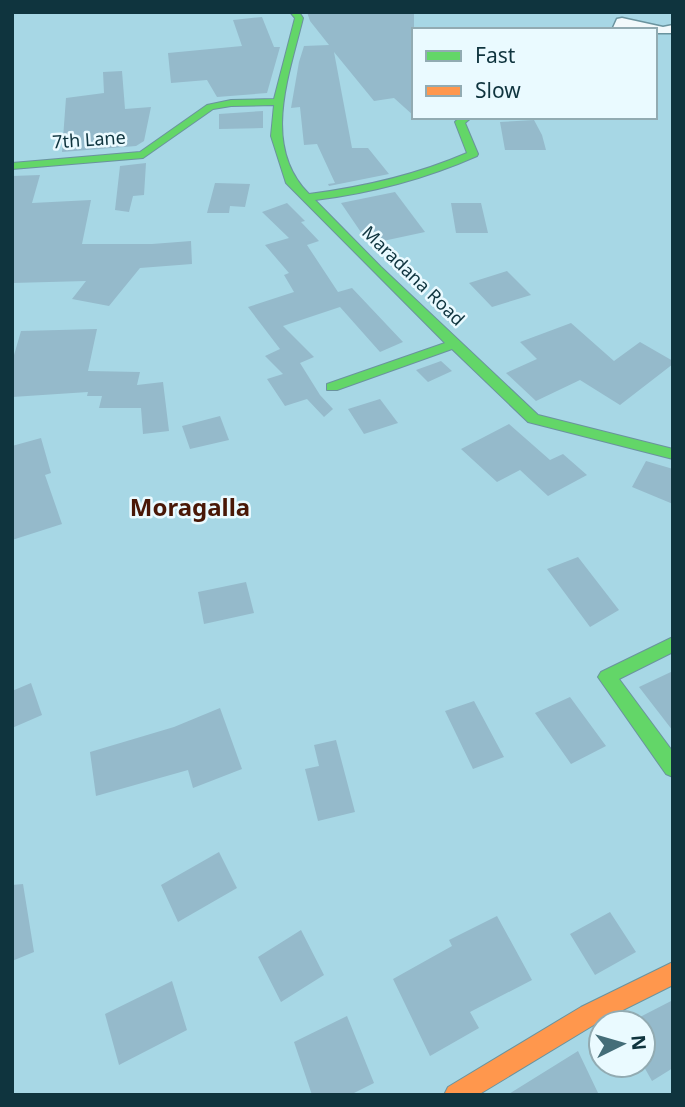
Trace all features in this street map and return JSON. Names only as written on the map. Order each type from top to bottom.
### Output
[{"type":"street","name":"Maradana Road","points":[[295,12],[299,18],[278,102],[276,136],[290,181],[533,419],[673,454]]},
{"type":"street","points":[[619,28],[622,22],[649,28]]},
{"type":"street","name":"7th Lane","points":[[12,166],[143,155],[211,107],[231,103],[278,102]]},
{"type":"street","points":[[307,198],[355,193],[405,183],[473,154],[460,122],[464,119]]},
{"type":"street","points":[[332,387],[454,344]]},
{"type":"street","points":[[673,645],[607,677],[673,768]]},
{"type":"street","points":[[456,1095],[589,1015],[673,973]]},
{"type":"building","points":[[307,12],[414,12],[412,114],[394,98],[374,101],[334,52],[352,148],[368,148],[389,174],[329,186],[328,184],[335,183],[317,144],[304,145],[300,107],[291,108],[299,62],[304,46],[329,45],[310,21]]},
{"type":"building","points":[[262,17],[274,47],[280,47],[267,93],[217,97],[207,80],[171,83],[168,53],[242,46],[233,20]]},
{"type":"building","points":[[122,71],[125,109],[151,107],[144,141],[136,146],[62,152],[66,98],[104,93],[103,72]]},
{"type":"building","points":[[263,111],[263,128],[219,129],[219,114]]},
{"type":"building","points":[[534,120],[546,150],[505,150],[500,122]]},
{"type":"building","points":[[146,163],[144,195],[133,196],[129,212],[115,210],[120,166]]},
{"type":"building","points":[[40,175],[32,203],[91,200],[82,244],[191,241],[192,264],[140,268],[109,306],[72,299],[86,281],[12,283],[12,176]]},
{"type":"building","points":[[215,183],[250,184],[245,207],[230,206],[229,213],[207,213]]},
{"type":"building","points":[[395,192],[425,232],[369,244],[341,203]]},
{"type":"building","points":[[287,203],[305,221],[301,222],[319,241],[307,245],[338,292],[352,288],[403,342],[380,352],[340,307],[283,326],[314,357],[300,363],[320,395],[333,409],[324,417],[307,399],[285,406],[267,379],[283,374],[265,356],[280,349],[248,307],[294,292],[284,275],[289,273],[265,245],[289,238],[262,212]]},
{"type":"building","points":[[451,203],[481,203],[488,233],[456,233]]},
{"type":"building","points":[[507,271],[531,295],[492,307],[469,283]]},
{"type":"building","points":[[571,323],[614,361],[640,342],[673,361],[673,364],[620,405],[580,380],[536,401],[506,373],[537,359],[520,342]]},
{"type":"building","points":[[97,329],[88,371],[140,372],[137,385],[163,382],[169,431],[143,434],[141,408],[99,408],[102,396],[87,396],[88,392],[12,397],[12,362],[21,331]]},
{"type":"building","points":[[441,361],[452,371],[428,382],[416,370]]},
{"type":"building","points":[[380,399],[398,423],[364,434],[348,409]]},
{"type":"building","points":[[220,416],[229,440],[190,449],[182,426]]},
{"type":"building","points":[[509,424],[550,460],[563,454],[587,475],[548,496],[520,470],[497,482],[461,449]]},
{"type":"building","points":[[41,438],[51,473],[45,475],[62,524],[12,540],[12,446]]},
{"type":"building","points":[[646,461],[673,469],[673,504],[632,487]]},
{"type":"building","points":[[578,557],[619,610],[590,627],[547,569]]},
{"type":"building","points":[[246,582],[254,613],[204,624],[198,592]]},
{"type":"building","points":[[673,671],[673,731],[639,687]]},
{"type":"building","points":[[31,683],[42,715],[12,728],[12,691]]},
{"type":"building","points":[[570,697],[606,746],[571,764],[535,713]]},
{"type":"building","points":[[474,701],[504,757],[473,769],[445,711]]},
{"type":"building","points":[[220,708],[242,769],[193,788],[188,770],[96,796],[90,752],[174,727]]},
{"type":"building","points":[[336,740],[355,812],[318,821],[305,769],[319,766],[314,745]]},
{"type":"building","points":[[219,852],[237,888],[178,922],[161,885]]},
{"type":"building","points":[[23,884],[34,952],[12,961],[12,885]]},
{"type":"building","points":[[610,912],[636,952],[595,975],[570,934]]},
{"type":"building","points":[[497,916],[532,980],[470,1012],[479,1028],[430,1056],[393,979],[452,946],[449,940]]},
{"type":"building","points":[[301,930],[324,975],[281,1002],[258,957]]},
{"type":"building","points":[[172,981],[187,1030],[119,1065],[105,1014]]},
{"type":"building","points":[[673,1000],[673,1068],[657,1078],[657,1009]]},
{"type":"building","points":[[347,1016],[374,1083],[350,1095],[312,1095],[294,1042]]},
{"type":"building","points":[[578,1051],[587,1070],[587,1079],[591,1079],[599,1095],[507,1095]]},
{"type":"traffic: fast","points":[[294,12],[299,18],[279,97],[276,136],[290,181],[377,270],[533,419],[673,454]]},
{"type":"traffic: fast","points":[[12,166],[143,155],[210,107],[231,103],[278,102]]},
{"type":"traffic: fast","points":[[307,198],[392,183],[473,154],[460,122],[464,119]]},
{"type":"traffic: fast","points":[[332,387],[454,344]]},
{"type":"traffic: fast","points":[[673,644],[607,677],[673,768]]},
{"type":"traffic: slow","points":[[456,1095],[589,1015],[673,973]]},
{"type":"district","name":"Moragalla","points":[[190,508]]}]
